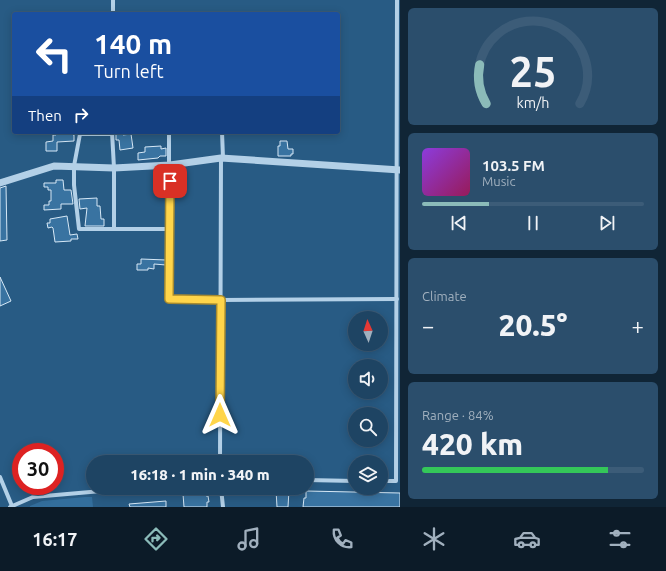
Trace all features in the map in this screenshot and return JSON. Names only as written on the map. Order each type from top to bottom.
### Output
[{"type":"street","points":[[113,0],[113,12]]},
{"type":"street","points":[[388,481],[396,481],[398,170],[397,0]]},
{"type":"street","points":[[80,134],[74,166],[74,185],[79,229],[169,229]]},
{"type":"street","points":[[112,134],[114,168],[114,229]]},
{"type":"street","points":[[169,134],[169,299],[397,299]]},
{"type":"street","points":[[220,455],[222,134]]},
{"type":"street","points":[[0,183],[54,166],[114,168],[170,165],[222,158],[398,170]]},
{"type":"street","points":[[0,478],[11,506],[33,497],[86,492]]},
{"type":"street","points":[[314,480],[348,481]]},
{"type":"street","points":[[222,495],[223,507]]},
{"type":"shaded area","points":[[92,497],[93,507],[30,507],[42,501]]},
{"type":"building","points":[[73,134],[74,141],[57,142],[57,151],[46,151],[46,142],[53,141],[53,135]]},
{"type":"building","points":[[116,134],[131,134],[133,148],[120,150],[119,140],[116,140]]},
{"type":"building","points":[[280,141],[287,141],[288,149],[293,149],[293,154],[291,154],[291,156],[278,156],[278,146],[280,146]]},
{"type":"building","points":[[161,146],[161,149],[166,148],[166,156],[138,160],[138,153],[145,152],[145,147]]},
{"type":"building","points":[[56,180],[63,180],[64,190],[71,190],[73,204],[61,204],[61,209],[44,210],[44,205],[49,205],[49,201],[51,201],[51,190],[48,190],[48,187],[44,187],[44,183],[56,183]]},
{"type":"building","points":[[6,186],[7,240],[0,241],[0,188]]},
{"type":"building","points":[[97,198],[97,206],[100,206],[101,219],[104,219],[104,226],[85,226],[87,208],[80,209],[79,199]]},
{"type":"building","points":[[67,216],[70,235],[77,234],[78,239],[55,242],[53,228],[48,228],[47,223],[50,223],[50,219]]},
{"type":"building","points":[[141,259],[166,260],[166,265],[154,264],[154,269],[148,268],[148,270],[137,270],[137,264],[141,264]]},
{"type":"building","points":[[0,277],[11,301],[0,306]]},
{"type":"building","points":[[314,491],[348,492],[348,495],[388,495],[388,493],[400,493],[400,507],[303,507],[304,498],[306,498],[306,495],[314,495]]},
{"type":"building","points":[[183,495],[208,496],[209,502],[207,502],[207,507],[184,507]]},
{"type":"building","points":[[276,495],[289,495],[288,507],[277,507]]},
{"type":"building","points":[[166,501],[166,507],[130,507],[129,504]]},
{"type":"route","points":[[170,181],[169,299],[221,300],[220,415]]}]
